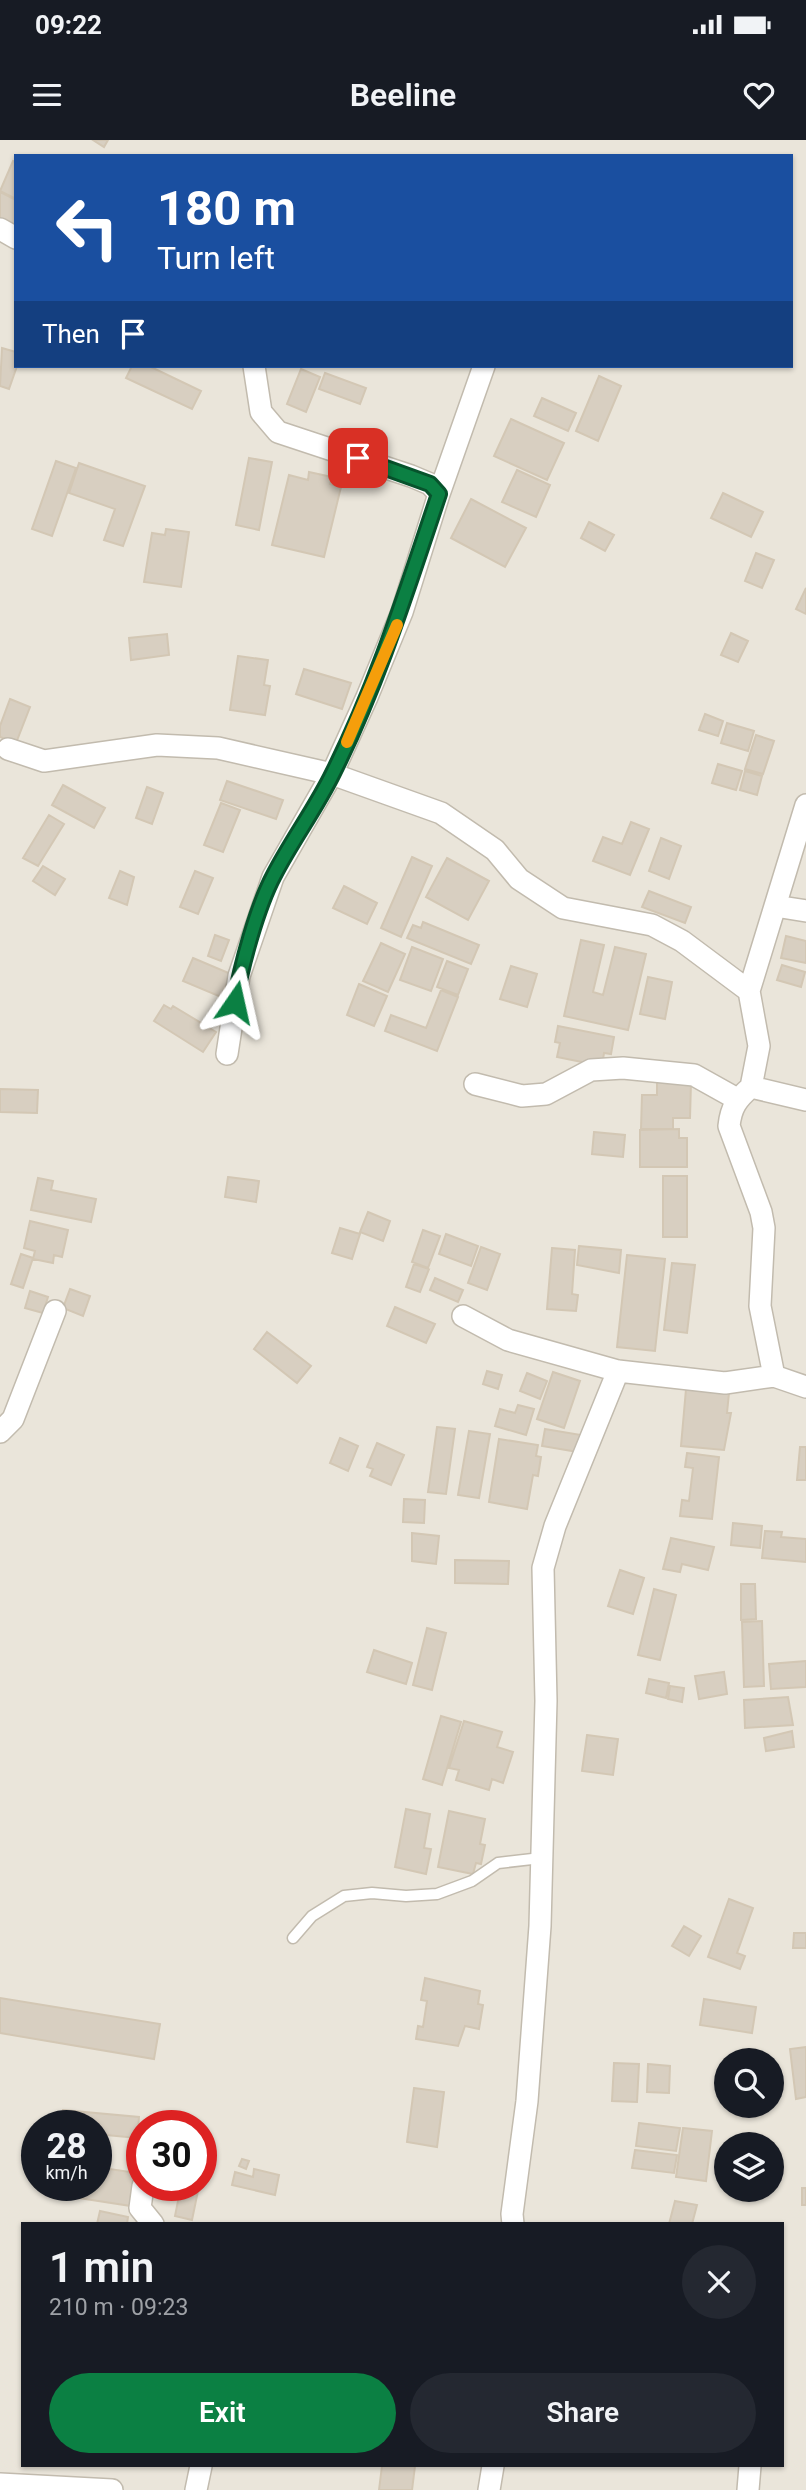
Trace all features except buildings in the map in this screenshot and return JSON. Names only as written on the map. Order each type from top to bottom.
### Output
[{"type":"street","points":[[254,368],[261,412],[278,432],[411,476],[430,484],[439,494]]},
{"type":"street","points":[[227,1054],[239,976],[273,877],[332,774],[402,612],[439,494],[483,368]]},
{"type":"street","points":[[8,749],[44,761],[157,746],[218,748],[332,774],[441,813],[495,850],[519,879],[563,908],[652,925],[682,941],[749,991]]},
{"type":"street","points":[[774,1376],[760,1306],[764,1228],[761,1212],[729,1126],[730,1111],[744,1093],[759,1046],[749,991],[806,805]]},
{"type":"street","points":[[775,906],[806,911]]},
{"type":"street","points":[[475,1084],[522,1096],[546,1094],[590,1070],[623,1068],[694,1075],[744,1093],[806,1100]]},
{"type":"street","points":[[0,1432],[13,1419],[55,1311]]},
{"type":"street","points":[[463,1316],[508,1340],[618,1371],[725,1383],[774,1376],[806,1387]]},
{"type":"street","points":[[513,2222],[529,2074],[540,1926],[546,1701],[543,1568],[555,1526],[618,1371]]},
{"type":"street","points":[[141,2201],[140,2208],[151,2222]]},
{"type":"street","points":[[196,2490],[201,2467]]},
{"type":"street","points":[[489,2490],[493,2467]]},
{"type":"street","points":[[748,2490],[750,2467]]},
{"type":"street","points":[[0,2484],[111,2490]]},
{"type":"lane","points":[[293,1938],[312,1916],[344,1896],[372,1893],[406,1896],[438,1894],[472,1881],[498,1863],[541,1858]]},
{"type":"shaded area","points":[[0,140],[806,140],[806,2490],[0,2490]]},
{"type":"slow traffic","points":[[347,742],[397,625]]},
{"type":"route","points":[[235,1002],[239,976],[273,877],[332,774],[367,697],[402,612],[439,494],[430,484],[358,458]]}]
